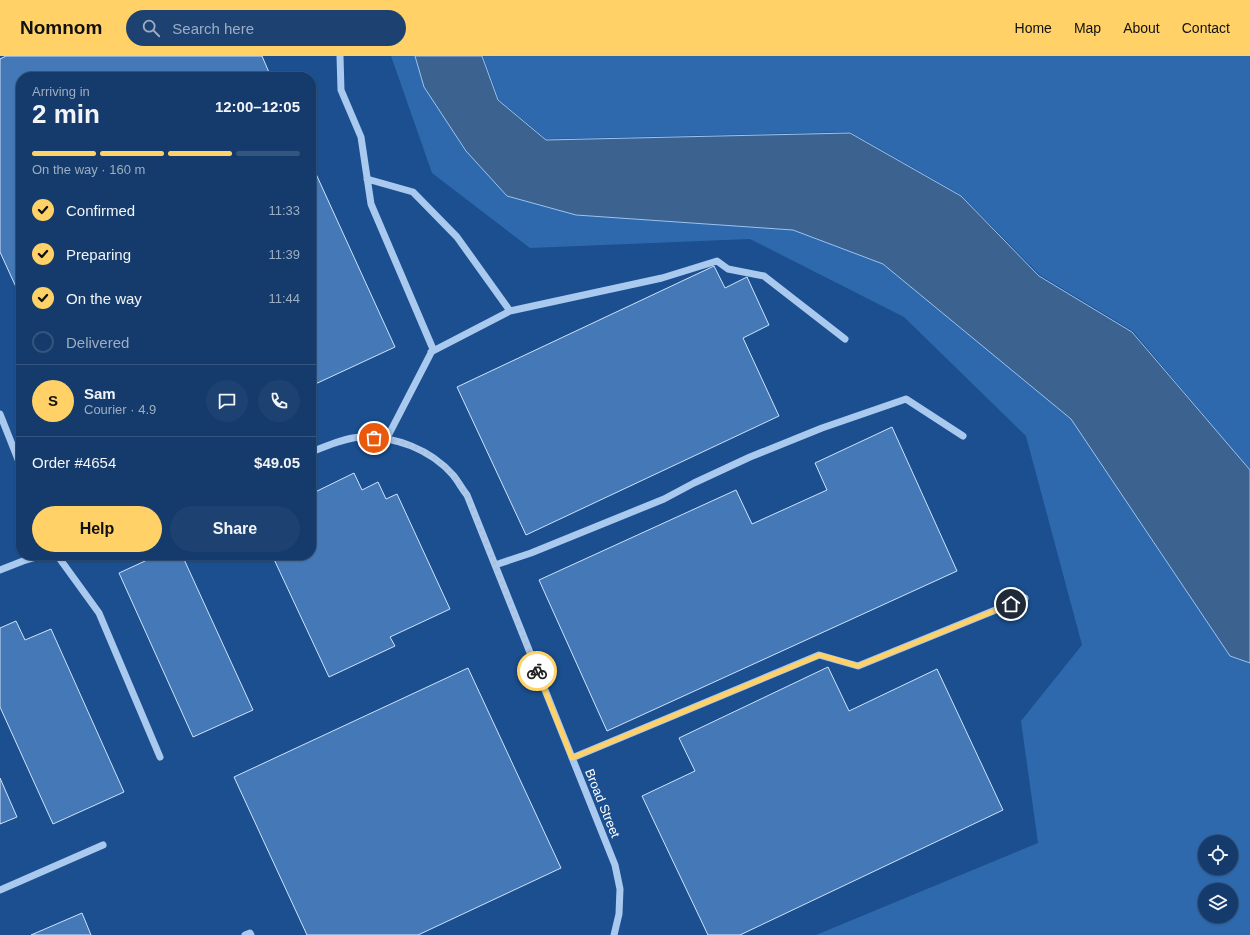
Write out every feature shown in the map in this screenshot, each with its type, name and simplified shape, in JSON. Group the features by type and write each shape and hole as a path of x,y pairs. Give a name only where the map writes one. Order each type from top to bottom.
{"street":[{"path":"340,56 340,90 361,137 370,204 433,349 387,438"},
{"path":"367,179 413,192 457,237 510,311"},
{"path":"431,352 510,311 662,278 717,260 728,269 764,276 845,339"},
{"path":"495,565 531,553 664,499 694,483 750,457 822,428 906,398 962,436"},
{"path":"0,414 16,454"},
{"name":"Broad Street","path":"316,450 336,442 360,437 387,438 409,444 433,457 453,475 467,495 615,865 620,889 619,914 614,935"},
{"path":"0,570 26,560"},
{"path":"61,560 99,613 160,757"},
{"path":"572,758 820,655 858,666 1025,598"},
{"path":"0,890 103,845"},
{"path":"245,935 250,933 251,935"}],"shaded area":[{"path":"391,56 415,56 424,87 507,196 576,215 793,230 883,264 1071,419 1230,656 1250,663 1250,935 816,935 1038,843 1021,721 1082,645 1026,436 904,317 750,239 530,248 432,173"},
{"path":"415,56 482,56 498,100 546,140 850,133 961,196 1039,276 1132,332 1250,470 1250,663 1230,656 1071,419 883,264 793,230 576,215 507,196 466,151 424,87"},
{"path":"483,56 1250,56 1250,470 1133,331 1040,275 961,195 850,132 546,139 499,100"}],"building":[{"path":"6,56 262,56 269,72 16,72 16,287 0,252 0,59"},
{"path":"316,174 395,347 316,384"},
{"path":"714,266 725,288 747,277 769,325 743,338 779,416 526,535 457,387"},
{"path":"892,427 957,571 607,731 539,580 736,490 752,524 827,490 815,463"},
{"path":"354,473 362,490 378,482 386,499 397,494 450,609 390,637 395,646 329,677 274,560 316,560 316,492"},
{"path":"147,560 184,560 253,710 193,737 119,573"},
{"path":"16,621 25,640 51,629 124,792 53,824 0,707 0,628"},
{"path":"828,667 849,711 937,669 1003,810 740,935 708,935 642,796 695,771 679,738"},
{"path":"468,668 561,868 418,935 307,935 234,777"},
{"path":"0,778 17,817 0,824"},
{"path":"82,913 91,935 31,935"}],"way so far":[{"path":"374,438 387,438 409,444 433,457 453,475 467,495 537,671"}],"route":[{"path":"537,671 572,758 820,655 858,666 1011,604"}]}
